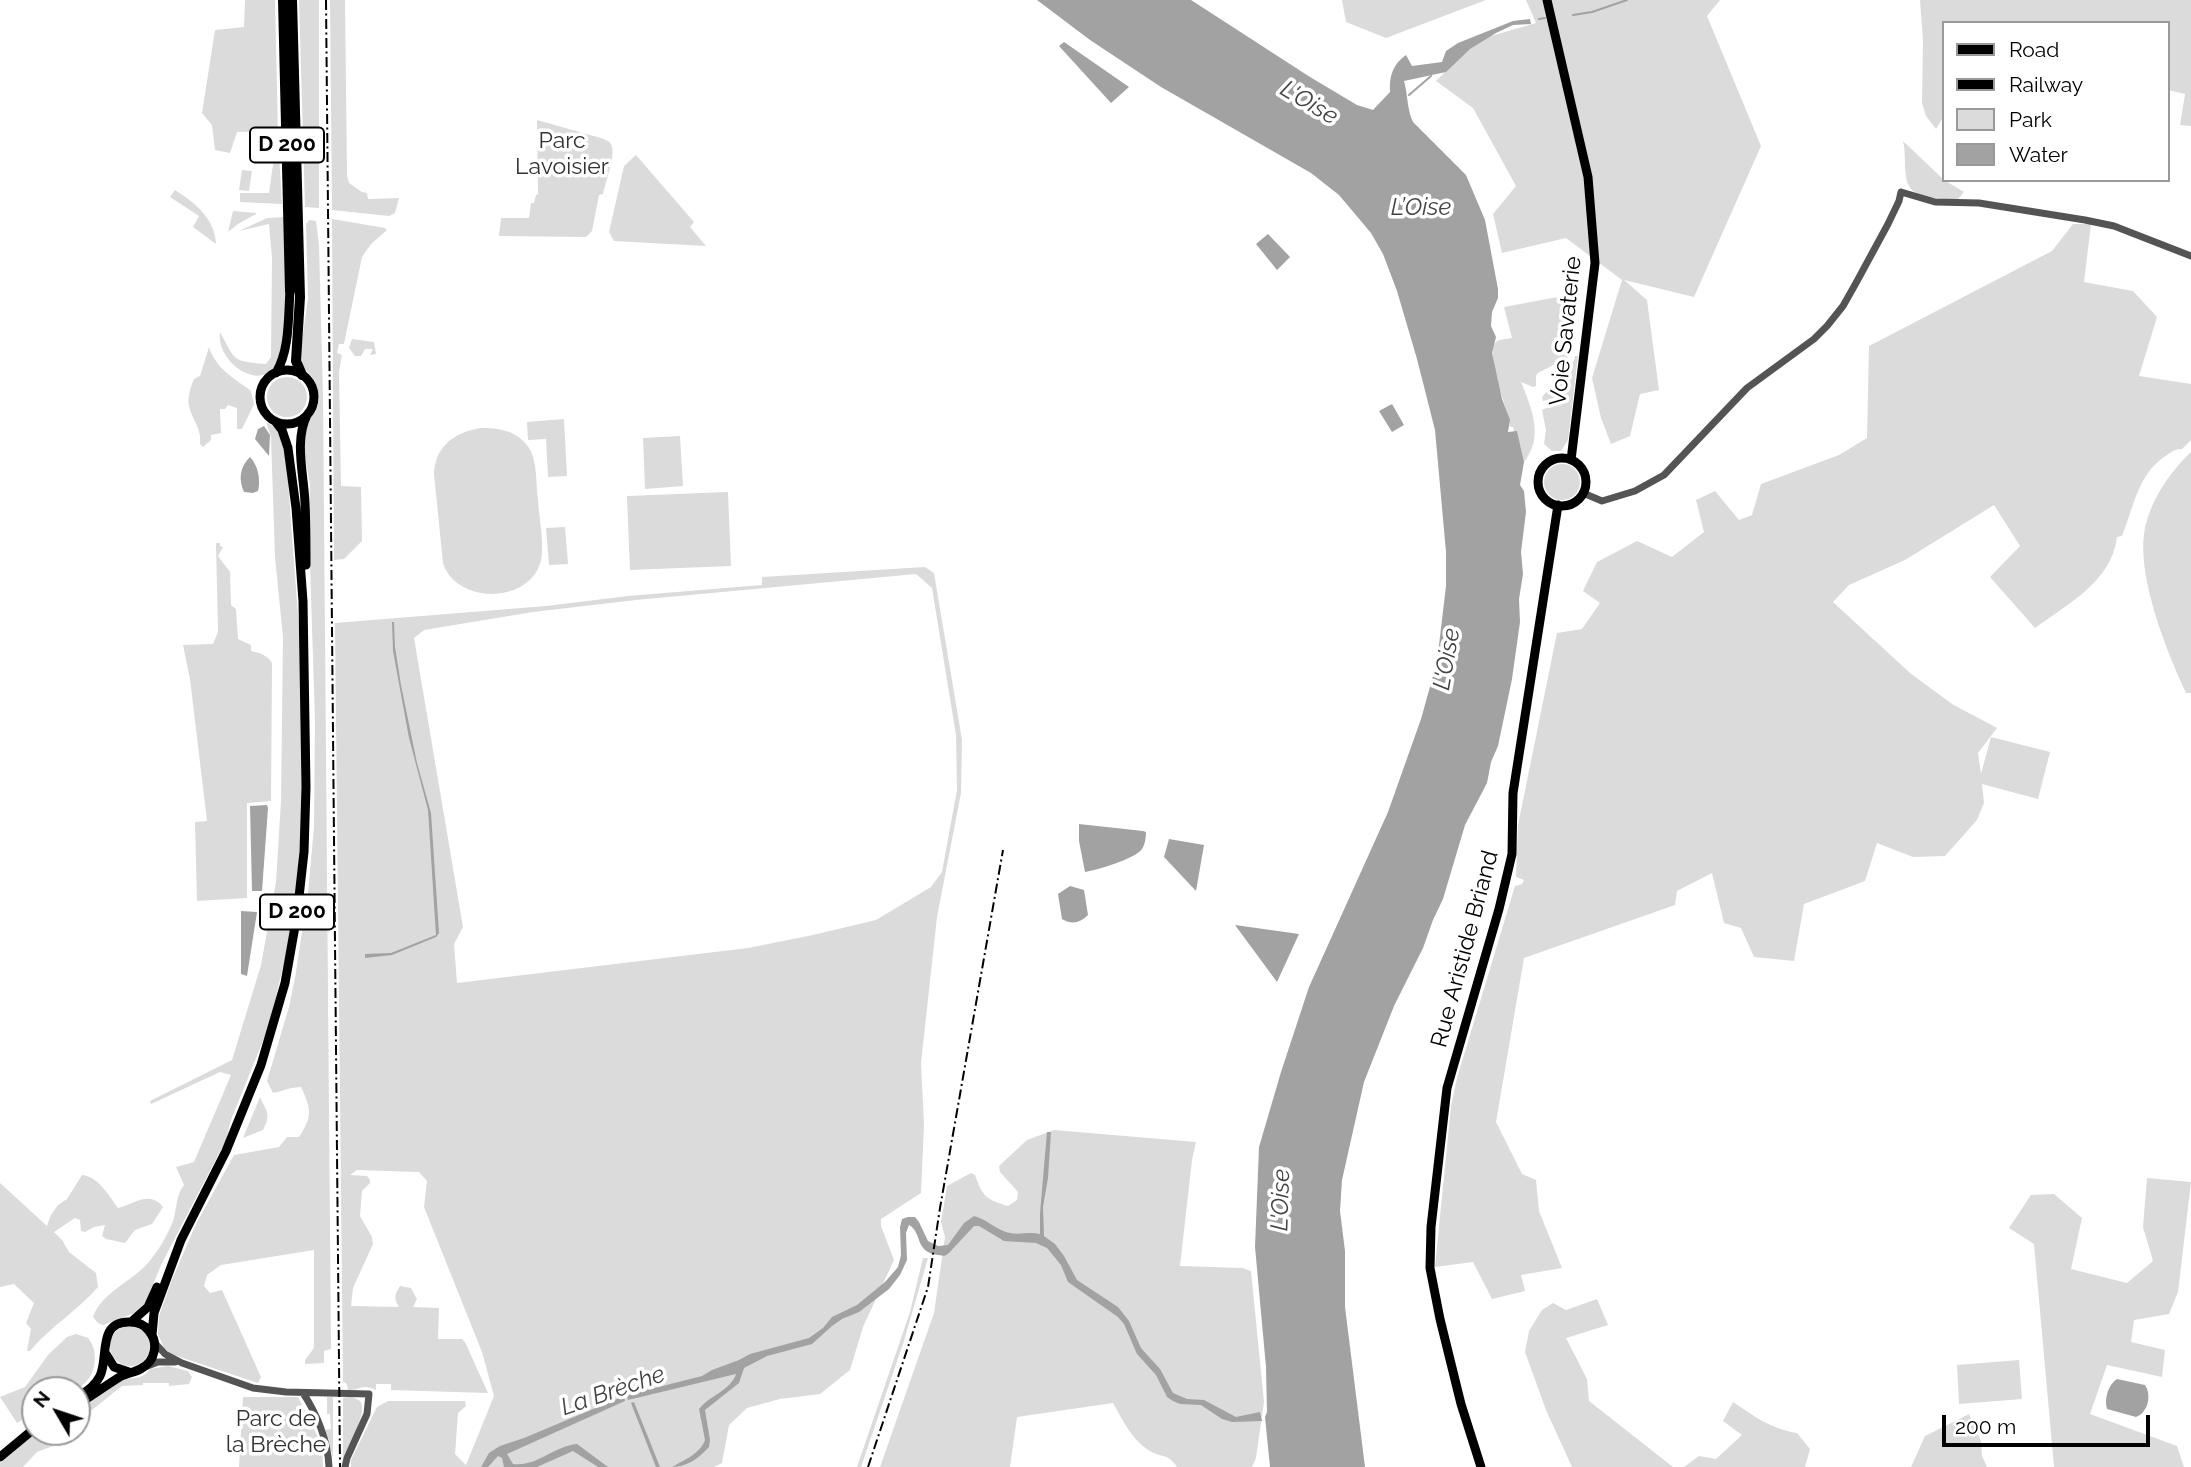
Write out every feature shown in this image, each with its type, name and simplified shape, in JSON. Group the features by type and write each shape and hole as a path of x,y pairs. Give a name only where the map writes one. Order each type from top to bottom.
{"highway":[{"name":"D 200","path":"283,0 290,291"},
{"name":"D 200","path":"292,0 300,297 296,361 302,375"}],"main road":[{"name":"Voie Savaterie","path":"1547,0 1588,177 1595,263 1571,460"},
{"name":"D 200","path":"276,373 286,345 290,291"},
{"path":"289,371 302,375 313,392 312,406 307,415 292,423 275,421 264,411 260,396 264,383 276,373 289,371"},
{"name":"D 200","path":"153,1339 156,1308 181,1240 232,1138 261,1065 285,983 295,925 302,867 306,787 303,601 306,519 300,440 302,425 307,415"},
{"name":"D 200","path":"275,421 285,438 290,463 303,601"},
{"path":"1557,458 1571,460 1583,470 1586,478 1583,493 1572,503 1558,505 1545,499 1538,486 1544,466 1557,458"},
{"name":"Rue Aristide Briand","path":"1461,1404 1430,1268 1431,1227 1440,1139 1447,1088 1499,909 1512,854 1513,793 1558,505"},
{"name":"D 200","path":"131,1322 150,1304 175,1242 198,1204"},
{"path":"91,1388 99,1380 103,1368 105,1340 111,1331 120,1324 131,1322 144,1326 153,1339 153,1356 145,1367 131,1372 91,1396"},
{"path":"105,1353 114,1367 131,1372"},
{"path":"1461,1404 1476,1467"},
{"path":"1461,1404 1482,1467"},
{"path":"0,1449 21,1433"},
{"path":"0,1457 21,1440"}],"street":[{"path":"1583,493 1602,501 1636,491 1664,475 1747,388 1814,339 1843,306 1888,224 1901,192 1935,202 1979,202 2114,226 2191,256"},
{"path":"153,1339 165,1354 181,1363 253,1388 303,1393 369,1394 368,1409 346,1458 345,1467"},
{"path":"145,1367 162,1362 181,1363"},
{"path":"303,1393 316,1417 327,1447 329,1466"}],"green space":[{"path":"245,0 275,0 282,204 240,202 240,193 269,193 277,136 269,131 237,132 230,153 215,150 212,125 202,113 215,30 244,27"},
{"path":"299,0 319,0 319,208 305,207"},
{"path":"330,0 345,0 349,183 367,193 368,199 399,198 395,213 389,216 332,210"},
{"path":"1342,0 1486,0 1386,38 1346,22"},
{"path":"1526,0 1720,0 1707,16 1761,146 1694,297 1624,280 1647,300 1659,390 1640,394 1630,436 1611,444 1601,418 1592,378 1622,280 1566,238 1502,253 1493,214 1516,186 1473,108 1436,81 1477,40 1536,23"},
{"path":"1920,0 2191,0 2191,126 2180,125 2185,94 2170,90 2170,21 1942,21 1942,119 1936,129 1926,116 1922,103 1923,40"},
{"name":"Parc Lavoisier","path":"537,120 604,139 612,145 612,157 603,194 599,195 592,231 586,237 499,236 501,218 529,218 531,203 534,203 538,194"},
{"path":"1903,141 1942,178 1942,182 1947,182 1964,192 1958,199 1943,199 1926,197 1912,190 1906,176"},
{"path":"636,155 694,222 690,227 706,246 614,241 609,232 624,166"},
{"path":"242,170 252,171 249,191 239,190"},
{"path":"175,190 203,212 212,226 216,244 193,227 199,216 170,197"},
{"path":"233,211 256,213 256,214 228,232"},
{"path":"284,217 287,298 282,346 278,361 271,371 251,375 232,363 225,354 220,343 220,332 232,354 240,360 266,364 271,357 272,258 269,224 239,231 267,218"},
{"path":"332,219 387,230 371,244 362,257 344,344 339,344 337,353 342,355 339,372 341,486 361,487 362,541 344,559 334,560"},
{"path":"309,220 316,221 319,245 323,396 331,1349 324,1351 324,1363 305,1364 314,1348 314,1250 221,1265 207,1275 204,1286 210,1293 222,1290 261,1377 258,1383 171,1354 164,1348 158,1334 159,1316 171,1282 196,1224 234,1155 279,1147 287,1137 299,1137 307,1123 309,1112 301,1087 273,1093 267,1081 295,978 308,893 314,827 315,721 310,485 303,445 305,425 317,408 319,398 315,381 303,367 300,354 308,299 306,224"},
{"path":"2073,224 2091,224 2084,282 2133,291 2157,317 2139,376 2191,384 2191,440 2182,449 2157,462 2149,471 2138,491 2122,536 2117,537 2113,553 2098,579 2035,628 1990,577 2020,546 1994,505 1905,560 1849,585 1833,602 1910,673 1952,704 1997,728 1978,753 1981,774 1991,737 2050,752 2038,799 1982,784 1984,803 1977,820 1945,856 1913,857 1877,843 1865,881 1804,904 1794,961 1754,957 1741,928 1724,923 1712,873 1677,891 1675,905 1524,958 1496,1122 1522,1174 1536,1180 1539,1211 1562,1268 1521,1275 1525,1291 1492,1299 1473,1262 1435,1267 1451,1106 1515,886 1522,884 1524,880 1516,877 1518,825 1557,633 1582,629 1600,603 1583,591 1597,562 1637,541 1672,557 1704,532 1696,500 1715,491 1739,520 1752,515 1761,484 1839,455 1867,438 1869,346 2052,251"},
{"path":"1574,294 1572,349 1569,357 1538,373 1536,386 1521,382 1532,413 1535,433 1534,443 1524,462 1517,432 1510,427 1493,359 1496,342 1512,338 1504,307"},
{"path":"352,339 374,342 376,354 370,355 373,349 365,349 361,356 355,356 349,348"},
{"path":"209,347 221,367 251,391 254,404 242,429 237,429 237,408 228,405 225,409 220,409 221,433 211,435 211,440 203,447 190,411 189,400 194,379 200,376"},
{"path":"1575,356 1578,356 1568,440 1561,451 1552,451 1544,444 1546,430 1542,410 1549,407 1542,397 1574,361"},
{"path":"287,377 295,378 301,383 306,389 306,405 301,411 295,416 287,417 279,416 273,411 268,405 267,397 268,389 273,383 279,378"},
{"path":"564,419 567,476 548,477 546,439 528,440 527,422"},
{"path":"266,422 280,435 285,454 301,655 302,806 298,876 286,954 269,1026 231,1120 226,1140 161,1265 146,1302 140,1311 103,1325 93,1317 97,1309 109,1294 147,1264 168,1232 179,1193 184,1185 176,1167 194,1162 231,1075 220,1072 151,1104 150,1101 232,1060 261,965 276,882 281,801 283,637 275,557 271,437"},
{"path":"481,428 516,435 531,451 535,467 542,540 541,561 529,581 517,589 503,593 488,594 460,585 450,576 443,563 435,464 442,448 448,442 463,433"},
{"path":"680,436 683,486 645,489 643,438"},
{"path":"2191,452 2191,693 2186,693 2156,615 2143,552 2144,534 2155,500 2175,469"},
{"path":"1562,464 1575,469 1580,482 1575,495 1562,500 1549,495 1544,482 1549,469"},
{"path":"728,492 731,566 630,570 627,496"},
{"path":"565,527 568,564 549,565 546,528"},
{"path":"216,543 223,547 218,556 230,572 231,605 236,609 238,639 251,645 251,651 263,655 272,663 271,801 247,803 247,898 197,901 195,822 207,821 190,679 183,645 213,644 218,632"},
{"path":"925,567 934,573 962,740 961,793 937,917 921,1063 924,1124 921,1193 881,1219 881,1226 894,1260 863,1327 850,1370 820,1394 780,1399 747,1408 729,1425 722,1463 714,1467 351,1467 351,1460 377,1407 388,1401 465,1401 466,1406 458,1413 455,1454 466,1465 494,1396 482,1352 424,1207 427,1181 419,1172 357,1170 350,1175 367,1176 370,1180 362,1191 360,1216 373,1244 353,1288 351,1306 399,1307 395,1297 400,1286 411,1288 417,1299 413,1307 439,1308 438,1339 462,1339 465,1342 488,1393 391,1390 391,1384 376,1384 376,1390 364,1387 348,1390 343,1381 335,623 762,585 762,577","holes":["916,574 932,588 956,735 957,790 942,872 931,887 876,920 813,935 748,948 457,983 454,944 463,927 414,638 424,630 533,612 636,600"]},
{"path":"260,1097 267,1121 263,1130 243,1138"},
{"path":"1054,1130 1196,1142 1180,1266 1242,1268 1251,1271 1264,1402 1256,1458 1252,1467 1177,1467 1167,1458 1148,1450 1137,1440 1113,1403 1017,1417 1010,1467 880,1467 934,1313 945,1237 941,1222 947,1186 971,1173 975,1175 986,1196 1008,1206 1017,1200 1018,1192 1000,1172 999,1166 1027,1140"},
{"path":"82,1175 98,1183 118,1208 147,1199 153,1199 163,1207 152,1224 135,1230 125,1243 102,1236 105,1225 81,1231 80,1220 75,1218 54,1232 69,1252 96,1273 98,1287 27,1351 31,1329 26,1323 34,1303 14,1284 0,1287 0,1183 47,1226 51,1215 58,1205 67,1199"},
{"path":"2147,1178 2191,1182 2178,1292 2169,1314 2134,1320 2131,1342 2165,1350 2162,1377 2107,1365 2090,1414 2177,1446 2184,1467 2054,1467 2034,1244 2009,1228 2031,1195 2054,1194 2082,1218 2071,1269 2127,1283 2153,1261 2143,1227"},
{"path":"923,1258 928,1258 904,1341 861,1467 857,1467 910,1312"},
{"path":"1597,1299 1608,1325 1566,1338 1587,1379 1589,1401 1673,1467 1572,1467 1546,1410 1525,1352 1529,1331 1542,1310 1553,1303 1566,1310"},
{"path":"130,1326 138,1327 144,1332 149,1338 149,1354 144,1360 138,1365 130,1366 122,1365 116,1360 111,1354 110,1346 111,1338 116,1332 122,1327"},
{"path":"76,1334 88,1338 92,1344 95,1359 90,1376 33,1376 48,1355 67,1337"},
{"path":"2019,1360 2022,1399 1959,1404 1957,1365"},
{"path":"168,1366 188,1371 192,1377 189,1384 169,1386 169,1383 143,1383 122,1386 91,1411 91,1399 115,1383 140,1377 150,1369"},
{"path":"21,1389 21,1421 17,1423 0,1397"},
{"path":"350,1396 360,1401 362,1412 343,1458 343,1398"},
{"name":"Parc de la Brèche","path":"243,1397 298,1397 322,1445 323,1467 239,1467"},
{"path":"327,1397 333,1397 333,1457 324,1430 331,1429 330,1414 327,1414"},
{"path":"1733,1402 1771,1425 1797,1433 1810,1449 1805,1467 1684,1467 1699,1456 1716,1459 1742,1435 1723,1421"},
{"path":"1969,1414 1981,1441 1982,1456 1987,1467 1911,1467 1925,1436"},
{"path":"21,1445 53,1446 37,1452 23,1467 0,1467 0,1463"}],"water":[{"name":"L’Oise","path":"1037,0 1191,0 1310,77 1357,105 1373,110 1390,92 1393,71 1406,55 1412,66 1442,62 1446,51 1458,43 1513,21 1530,19 1531,24 1513,25 1470,49 1446,72 1404,81 1413,122 1466,175 1485,220 1498,289 1498,298 1492,312 1491,326 1496,337 1492,353 1502,399 1510,420 1508,432 1517,431 1524,462 1520,485 1524,491 1526,512 1521,552 1523,574 1519,599 1520,622 1498,746 1491,762 1487,783 1465,825 1443,899 1423,948 1394,1006 1364,1082 1342,1180 1340,1211 1345,1251 1345,1307 1365,1467 1270,1467 1265,1417 1266,1367 1255,1247 1259,1147 1309,987 1388,812 1421,719 1433,676 1446,586 1446,552 1435,430 1397,291 1383,254 1371,233 1339,195 1311,173 1161,87 1090,40"},
{"path":"1064,42 1129,87 1111,103 1059,46"},
{"path":"1268,234 1290,257 1277,270 1256,244"},
{"path":"1392,404 1404,425 1392,432 1379,411"},
{"path":"264,426 270,435 269,456 255,439 258,429"},
{"path":"250,457 257,468 259,478 258,491 253,493 244,492 241,482 242,469"},
{"path":"392,622 401,685 417,763 431,813 439,933 436,937 392,955 365,958 365,954 391,953 436,935 428,810 409,738 393,651"},
{"path":"267,805 262,891 252,891 250,806"},
{"path":"1079,824 1143,831 1146,832 1145,843 1132,857 1085,872 1079,841"},
{"path":"1169,839 1204,845 1196,891 1164,857"},
{"path":"1070,886 1084,890 1088,915 1076,922 1062,919 1058,894"},
{"path":"241,911 257,912 247,976 241,974"},
{"path":"1235,925 1299,934 1277,982"},
{"path":"1047,1132 1051,1132 1043,1207 1044,1236 1055,1244 1064,1256 1077,1280 1118,1307 1129,1321 1141,1348 1160,1369 1173,1393 1187,1399 1204,1400 1236,1417 1260,1412 1262,1421 1232,1422 1222,1419 1201,1405 1180,1404 1167,1397 1156,1375 1137,1354 1124,1324 1068,1282 1061,1265 1047,1248 1036,1243 1004,1241 979,1226 974,1226 949,1253 938,1255 925,1250 909,1225 906,1233 907,1260 889,1289 859,1312 832,1326 812,1344 767,1356 744,1368 739,1383 705,1410 709,1447 692,1461 672,1467 703,1445 705,1440 699,1409 725,1389 736,1374 628,1400 627,1395 702,1376 750,1354 809,1338 832,1317 857,1305 885,1282 898,1267 902,1219 915,1217 928,1241 938,1246 948,1245 964,1223 974,1216 1006,1232 1040,1234"},
{"path":"2117,1379 2145,1385 2148,1403 2140,1415 2136,1417 2107,1409 2108,1392"},
{"path":"624,1396 625,1401 507,1454 513,1464 522,1464 577,1444 608,1467 598,1467 573,1451 537,1467 504,1467 502,1458 498,1456 488,1467 481,1467 489,1453 500,1446"},
{"path":"634,1402 660,1467 656,1467 631,1403"}],"waterway":[{"path":"1573,15 1592,12 1627,0"},
{"path":"1539,19 1545,18"},
{"path":"1409,95 1431,76"}],"railway":[{"path":"326,0 340,1467"},
{"path":"868,1467 928,1287 1003,850"}],"water label":[{"name":"L'Oise","path":"1309,103"},
{"name":"L'Oise","path":"1447,659"},
{"name":"L'Oise","path":"1281,1200"},
{"name":"La Brèche","path":"613,1391"}]}
